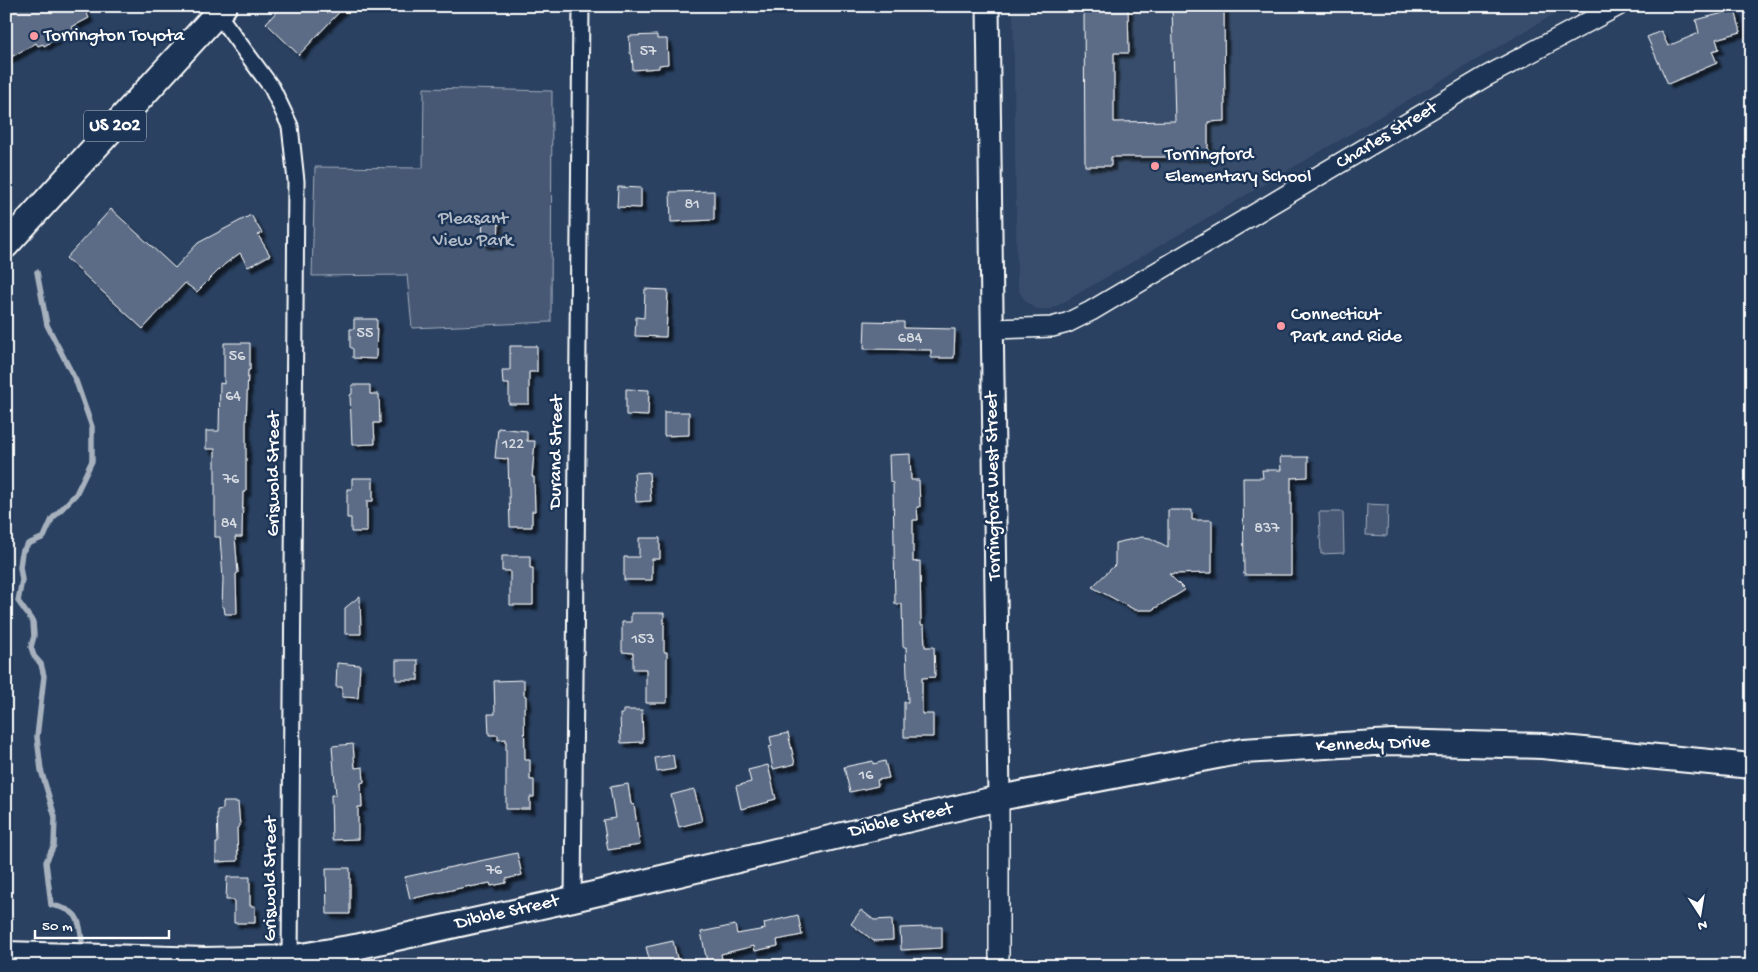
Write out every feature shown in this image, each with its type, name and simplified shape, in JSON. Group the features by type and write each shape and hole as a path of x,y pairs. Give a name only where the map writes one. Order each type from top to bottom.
{"highway":[{"name":"US 202","path":"6,245 221,10"}],"main road":[{"name":"Torringford West Street","path":"988,6 993,329 993,488 999,798"},
{"name":"Kennedy Drive","path":"999,798 1243,751 1392,742 1542,746 1752,766"},
{"name":"Dibble Street","path":"6,954 204,960 290,958 360,946 573,899 999,798"}],"street":[{"name":"Durand Street","path":"573,899 581,6"},
{"name":"Charles Street","path":"993,329 1052,327 1067,323 1091,311 1486,77 1618,6"},
{"name":"Griswold Street","path":"221,10 272,88 290,126 296,180 290,958"},
{"name":"Torringford West Street","path":"999,798 999,966"}],"shaded area":[{"name":"Torringford Elementary School","path":"1013,6 1568,6 1064,302 1051,309 1037,309 1027,303 1020,293 1017,283"}],"green space":[{"name":"Pleasant View Park","path":"424,88 552,91 551,322 412,328 407,275 312,276 315,167 423,168"},
{"path":"1367,504 1388,505 1387,536 1366,535"},
{"path":"1319,512 1343,512 1344,553 1321,554"}],"building":[{"name":"Torrington Toyota","path":"6,6 83,6 89,18 72,27 73,30 44,46 43,44 38,46 36,43 6,60"},
{"path":"282,6 345,6 299,55 266,23"},
{"path":"1084,6 1128,6 1129,53 1114,53 1114,122 1175,121 1172,6 1224,6 1225,121 1208,122 1208,157 1111,157 1111,166 1085,166"},
{"path":"1735,10 1741,32 1716,39 1719,49 1712,51 1717,63 1668,84 1647,37 1661,31 1668,46 1699,33 1696,20"},
{"path":"657,35 657,39 667,39 668,64 659,65 659,68 633,70 629,36"},
{"path":"618,187 641,188 641,208 617,207"},
{"path":"714,191 714,220 671,222 670,192"},
{"path":"111,209 175,268 198,243 251,215 262,233 258,235 270,255 248,267 240,253 225,264 197,292 185,283 143,329 66,258"},
{"path":"483,216 499,217 498,245 482,244"},
{"path":"645,289 668,290 666,337 635,336 636,317 644,318"},
{"path":"354,319 377,319 376,359 353,358 353,349 350,347 350,329 354,329"},
{"path":"865,321 904,322 904,328 955,329 954,358 931,358 931,350 864,349"},
{"path":"224,343 250,343 246,424 246,492 243,492 242,537 235,537 238,573 236,574 237,614 225,614 224,607 222,607 223,579 220,537 215,537 215,449 206,449 206,431 219,431 220,383 224,384"},
{"path":"510,346 537,346 537,372 529,372 529,404 509,404 509,384 503,384 502,370 510,370"},
{"path":"352,385 370,385 370,394 379,394 380,423 374,423 375,444 352,445 350,395 352,394"},
{"path":"626,389 649,390 648,416 626,415"},
{"path":"664,412 689,412 689,435 664,436"},
{"path":"498,428 527,431 527,441 535,441 532,477 534,477 535,511 532,511 532,527 510,527 508,459 495,458"},
{"path":"910,454 911,480 919,480 920,507 917,507 918,520 913,520 913,562 920,561 921,625 924,625 925,647 934,647 935,677 922,678 922,714 933,714 933,737 904,737 904,702 908,702 906,647 903,647 902,604 895,604 893,483 890,482 889,455"},
{"path":"1280,457 1308,457 1308,477 1291,478 1291,575 1244,575 1243,478 1263,478 1262,470 1281,470"},
{"path":"649,472 651,501 636,502 634,473"},
{"path":"352,478 373,478 373,501 367,501 367,532 351,532 351,518 347,518 347,489 352,489"},
{"path":"1168,510 1192,510 1192,520 1212,520 1212,573 1169,574 1185,590 1152,610 1135,610 1092,587 1115,565 1115,543 1142,537 1150,538 1168,547"},
{"path":"639,538 660,538 660,559 652,559 652,580 624,580 624,557 639,557"},
{"path":"502,556 530,556 530,568 533,568 533,605 510,605 510,571 502,571"},
{"path":"360,596 361,634 345,634 345,608"},
{"path":"631,613 664,613 664,652 667,652 667,703 646,703 646,669 633,669 633,653 622,652 622,622 631,622"},
{"path":"396,660 418,660 418,680 396,680"},
{"path":"337,663 360,665 358,698 342,697 342,687 336,687"},
{"path":"524,680 524,695 526,696 526,707 524,707 525,760 530,760 530,780 534,780 534,797 530,797 530,809 506,809 506,739 498,740 498,735 489,735 488,714 495,714 494,681"},
{"path":"623,710 642,710 643,742 621,743 620,714 623,714"},
{"path":"788,733 795,764 773,769 769,747 772,746 770,737"},
{"path":"353,744 355,768 363,767 364,782 361,783 362,807 358,807 358,839 332,840 331,795 336,795 332,746"},
{"path":"673,755 675,769 657,772 655,758"},
{"path":"873,761 873,764 885,761 889,778 877,780 878,786 850,792 844,767"},
{"path":"768,765 776,799 741,809 736,786 751,782 748,770"},
{"path":"628,784 631,804 634,805 640,845 608,850 603,820 615,818 610,787"},
{"path":"694,789 702,821 679,827 671,795"},
{"path":"223,802 238,802 240,826 237,828 238,861 216,862 216,843 218,843 217,810 223,809"},
{"path":"517,853 522,875 506,879 506,883 491,886 490,883 470,886 410,899 405,877"},
{"path":"326,868 350,868 350,914 327,914"},
{"path":"227,877 250,877 250,906 255,906 255,923 234,923 234,900 226,900"},
{"path":"861,910 874,920 892,919 893,940 874,941 851,924"},
{"path":"798,915 802,935 777,940 778,946 755,951 754,946 721,954 722,959 707,962 701,932 735,925 737,934 765,929 764,923"},
{"path":"942,927 942,948 901,950 900,928"},
{"path":"673,941 678,962 662,966 651,966 646,947"}],"waterway":[{"path":"37,272 47,325 76,381 92,427 92,461 76,494 52,519 44,537 28,544 22,552 20,567 22,580 18,601 33,622 34,636 31,647 34,656 41,664 44,676 37,737 41,770 55,817 54,845 46,862 51,905 66,909 75,916 80,926 82,941"}],"place":[{"name":"Torrington Toyota","path":"34,36"},
{"name":"Torringford Elementary School","path":"1155,166"},
{"name":"Connecticut Park and Ride","path":"1281,326"}]}
